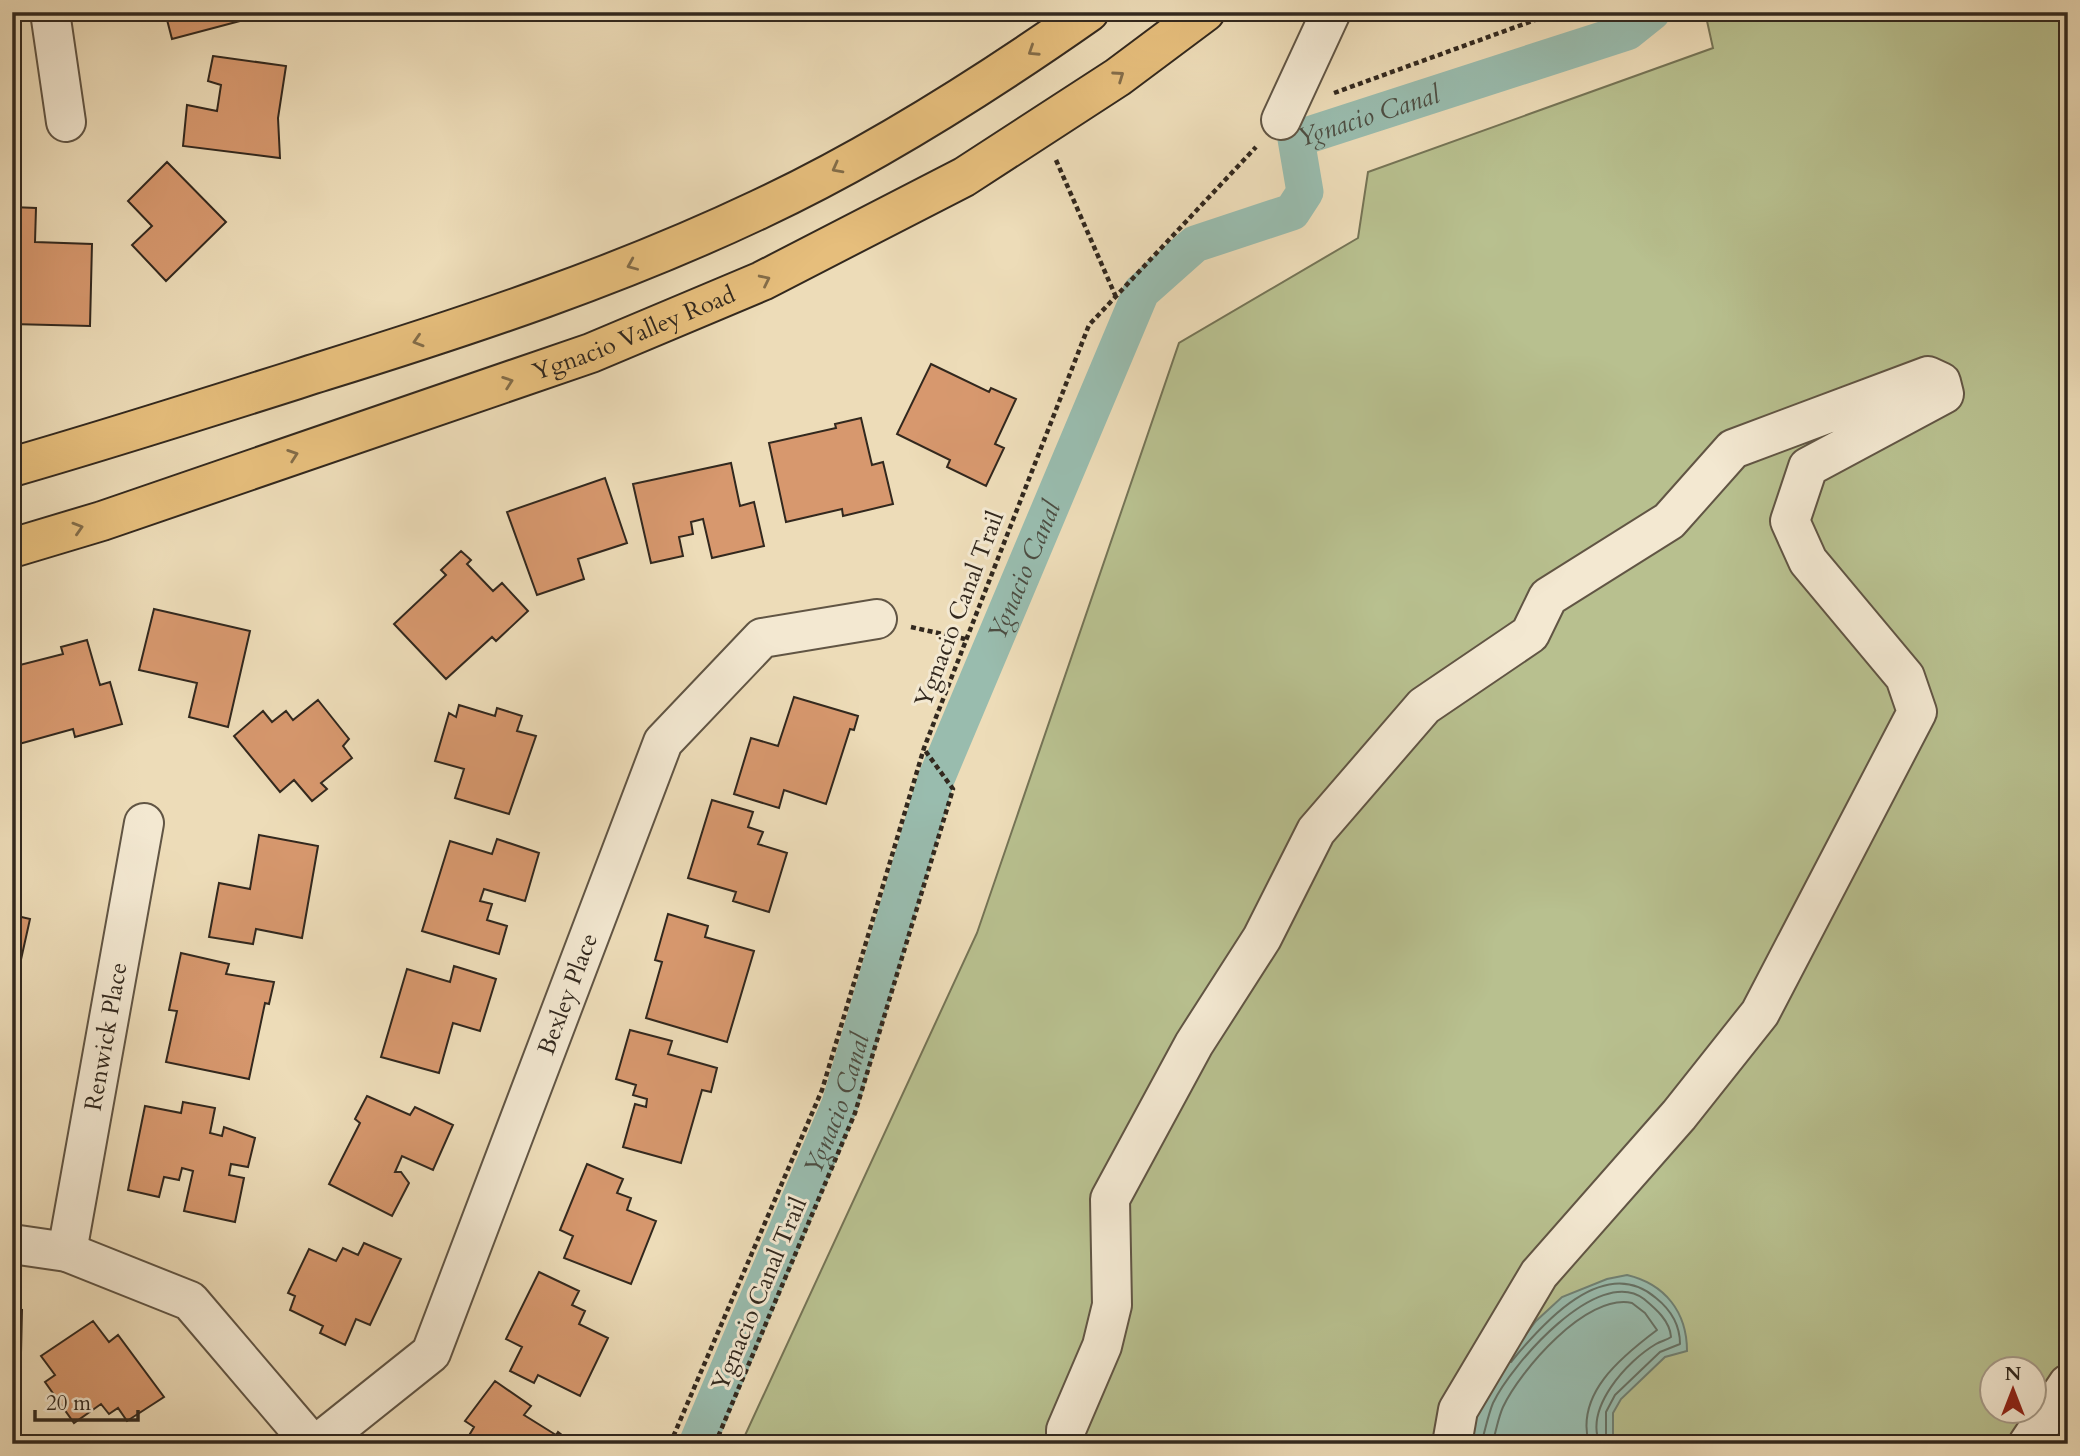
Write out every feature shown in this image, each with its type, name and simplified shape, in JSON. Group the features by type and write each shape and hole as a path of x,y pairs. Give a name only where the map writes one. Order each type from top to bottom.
{"highway":[{"path":"12,467 447,332 624,268 761,209 902,132 1035,50 1089,12"},
{"name":"Ygnacio Valley Road","path":"12,548 103,521 591,353 762,281 964,177 1118,77 1205,12"}],"street":[{"path":"50,12 66,122"},
{"path":"1281,120 1331,12"},
{"path":"1066,1444 1066,1430 1102,1346 1112,1305 1110,1199 1194,1044 1262,938 1316,831 1424,706 1530,634 1548,597 1669,521 1733,449 1928,376 1941,382 1944,394 1808,467 1790,521 1808,561 1905,677 1917,712 1760,1013 1679,1115 1539,1273 1458,1410 1452,1444"},
{"name":"Bexley Place","path":"314,1444 431,1353 663,742 762,638 877,619"},
{"name":"Renwick Place","path":"67,1252 144,823"},
{"path":"12,1244 67,1252 190,1301 314,1444"},
{"path":"2028,1444 2068,1384"}],"path":[{"path":"1333,93 1557,12"},
{"name":"Ygnacio Canal Trail","path":"715,1444 855,1113 953,789 924,748 1089,325 1281,120"},
{"path":"1042,127 1116,297"},
{"path":"949,635 965,639"},
{"path":"670,1444 822,1090 924,748"}],"green space":[{"path":"1705,12 2068,12 2068,1444 741,1444 977,933 1179,343 1358,238 1368,172 1713,48"}],"water":[{"path":"1627,1275 1652,1285 1671,1302 1683,1324 1687,1351 1665,1357 1621,1399 1613,1413 1613,1435 1621,1439 1621,1444 1465,1444 1479,1395 1536,1321 1562,1297 1607,1279"}],"building":[{"path":"165,12 238,12 240,21 172,39"},
{"path":"213,56 286,66 278,118 280,158 183,146 187,105 217,111 221,85 208,81"},
{"path":"167,162 226,222 166,281 132,245 152,226 128,201"},
{"path":"12,207 36,208 35,242 92,244 90,326 12,324"},
{"path":"931,364 989,392 991,388 1016,399 995,444 1004,448 986,486 947,467 950,460 897,434"},
{"path":"861,418 872,465 883,462 893,504 843,516 842,509 786,522 769,443 836,428 835,424"},
{"path":"731,463 740,506 754,502 764,546 712,558 703,519 691,522 693,534 679,537 683,556 651,563 633,484"},
{"path":"605,478 627,543 578,559 584,579 537,595 507,512"},
{"path":"461,551 471,560 467,564 493,591 502,583 528,611 496,641 492,637 446,679 394,624 446,575 441,570"},
{"path":"154,609 250,631 228,727 189,717 197,683 139,670"},
{"path":"87,640 100,685 110,682 122,724 75,737 73,729 19,744 12,719 12,667 63,654 61,647"},
{"path":"794,697 858,716 854,730 850,729 826,804 784,790 779,808 734,794 751,738 778,746"},
{"path":"318,700 349,739 343,746 352,758 321,783 327,789 312,801 294,780 280,792 234,736 263,711 272,722 286,711 293,720"},
{"path":"459,705 495,716 497,708 522,716 517,731 536,736 509,814 455,798 464,769 435,761 449,713 456,717"},
{"path":"712,800 753,812 748,827 763,832 758,844 787,853 769,912 733,901 736,892 688,878"},
{"path":"259,835 318,846 302,938 256,929 253,944 209,937 219,883 250,889"},
{"path":"497,839 539,853 525,901 484,889 480,901 492,904 487,920 507,926 499,954 422,931 450,841 492,854"},
{"path":"12,886 20,888 13,915 30,919 14,991"},
{"path":"668,914 708,926 705,937 754,951 727,1042 646,1018 662,962 655,960"},
{"path":"181,953 229,964 226,974 274,982 269,1004 265,1003 249,1079 166,1062 177,1011 169,1010"},
{"path":"454,966 496,979 480,1031 453,1023 439,1073 381,1057 407,969 450,982"},
{"path":"630,1030 672,1041 668,1054 717,1068 711,1092 702,1090 681,1163 623,1147 635,1104 646,1107 647,1099 633,1095 636,1085 616,1079"},
{"path":"367,1096 410,1115 415,1107 453,1125 433,1170 402,1156 395,1172 401,1172 409,1183 392,1216 329,1184 360,1123 355,1119"},
{"path":"183,1102 215,1108 210,1133 222,1136 224,1127 255,1138 248,1167 231,1164 229,1175 244,1178 235,1222 184,1211 193,1171 182,1168 179,1180 164,1177 159,1197 128,1190 145,1106 181,1113"},
{"path":"587,1164 623,1179 617,1193 631,1198 627,1210 656,1221 631,1284 564,1258 573,1236 560,1230"},
{"path":"364,1243 401,1259 370,1325 356,1319 345,1345 320,1333 323,1326 290,1310 295,1296 288,1293 309,1249 336,1261 343,1248 358,1255"},
{"path":"539,1272 579,1291 572,1305 585,1311 579,1324 608,1338 580,1396 538,1375 534,1383 510,1371 522,1347 506,1339"},
{"path":"12,1309 22,1310 20,1395 12,1395"},
{"path":"93,1321 109,1342 118,1335 164,1397 127,1421 118,1408 109,1414 101,1404 74,1423 45,1382 55,1375 41,1356"},
{"path":"495,1381 531,1406 524,1415 556,1435 558,1432 567,1439 564,1444 464,1444 474,1427 465,1421"}],"waterway":[{"name":"Ygnacio Canal","path":"697,1444 840,1104 936,779 1141,292 1195,244 1292,212 1305,192 1296,139 1627,32 1652,12"}]}
